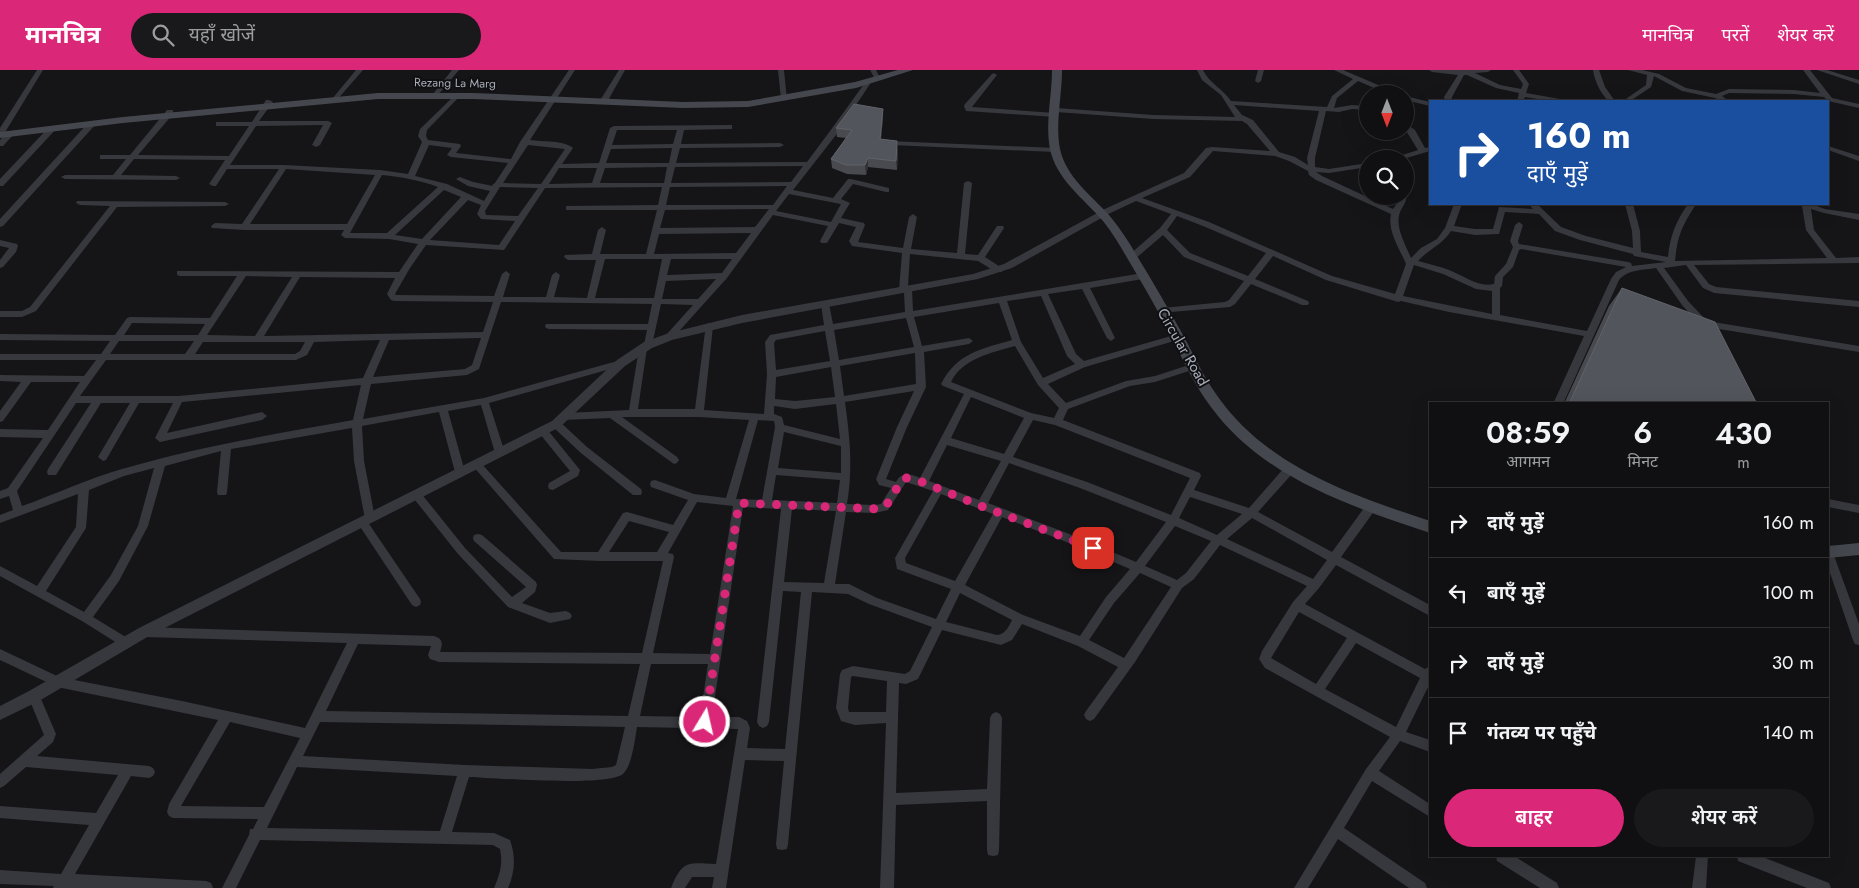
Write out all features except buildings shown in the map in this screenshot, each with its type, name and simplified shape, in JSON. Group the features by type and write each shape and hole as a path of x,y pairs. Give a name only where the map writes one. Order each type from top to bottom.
{"main road":[{"name":"Rezang La Marg","path":"3,132 268,104 336,98 437,93 712,105 748,104 896,70"},
{"name":"Rezang La Marg","path":"874,76 908,70"},
{"name":"Circular Road","path":"1057,70 1055,150 1058,160 1069,178 1112,226 1132,257 1178,337 1192,367 1216,405 1252,443 1288,471 1371,506 1429,528"},
{"name":"Rezang La Marg","path":"437,93 554,98"},
{"name":"Rezang La Marg","path":"3,132 92,124 169,114"},
{"path":"1829,553 1859,549"}],"street":[{"path":"0,144 3,132 40,70"},
{"path":"336,98 360,70"},
{"path":"437,93 456,70"},
{"path":"520,220 484,217 481,214 484,204 511,161 572,70"},
{"path":"604,101 622,70"},
{"path":"781,70 785,97"},
{"path":"1200,70 1204,79 1217,88 1231,103 1237,114 1247,121 1276,154"},
{"path":"1258,81 1261,70"},
{"path":"1337,70 1357,75 1377,85"},
{"path":"1432,70 1478,76 1484,82 1522,96 1552,100"},
{"path":"1448,100 1448,97 1465,73 1488,70"},
{"path":"1516,70 1526,84 1522,96"},
{"path":"1596,70 1598,80 1611,100"},
{"path":"1631,70 1655,73 1684,90 1717,96 1724,100"},
{"path":"1806,70 1824,95 1832,101 1859,106"},
{"path":"1820,70 1859,82"},
{"path":"1628,100 1649,86 1655,73"},
{"path":"994,75 968,106 969,109 1247,121"},
{"path":"1357,75 1334,97 1326,109 1310,169 1318,178 1395,214"},
{"path":"669,337 740,256 789,187 833,133 874,76"},
{"path":"1684,90 1685,100"},
{"path":"1717,96 1729,91 1794,92 1824,95"},
{"path":"458,95 424,129 422,136 426,142 457,146 450,155 511,161"},
{"path":"1414,100 1429,104"},
{"path":"1231,103 1326,109 1359,108"},
{"path":"213,184 268,104"},
{"path":"1247,121 1252,105"},
{"path":"115,177 169,114"},
{"path":"219,124 328,122 316,145"},
{"path":"0,224 92,124"},
{"path":"595,186 614,128 729,127"},
{"path":"0,184 53,128"},
{"path":"648,257 682,128"},
{"path":"1414,135 1426,150"},
{"path":"411,176 426,142"},
{"path":"380,172 345,235 389,236 423,242 501,248 568,147 524,142"},
{"path":"892,144 1055,150"},
{"path":"608,147 780,145"},
{"path":"0,713 34,696 144,632 543,431 560,421 620,363 646,347 669,337 709,326 974,277 999,270 1101,214 1187,175 1212,148 1276,154 1292,159 1310,169 1329,172 1359,167"},
{"path":"1829,148 1859,159"},
{"path":"103,157 232,158"},
{"path":"556,166 808,164"},
{"path":"225,167 284,167 380,172 411,176 444,186 484,204"},
{"path":"244,226 284,167"},
{"path":"65,177 176,178"},
{"path":"460,179 472,184 495,187 667,184 789,187 846,203 824,240"},
{"path":"836,200 851,182 886,190"},
{"path":"961,256 968,182"},
{"path":"389,236 444,186"},
{"path":"467,196 423,242 401,274 391,294 394,298 701,302"},
{"path":"1134,198 1176,212 1329,278 1398,299 1589,334"},
{"path":"80,203 112,203 116,205 225,204"},
{"path":"0,314 29,313 116,205"},
{"path":"1401,205 1395,214 1395,226 1411,263"},
{"path":"1398,299 1411,263 1424,250 1440,241 1449,228 1458,205"},
{"path":"1534,205 1558,229 1632,251 1640,256 1671,262 1859,260"},
{"path":"1559,402 1589,334 1610,302 1615,279 1629,267 1636,231 1629,205"},
{"path":"1671,262 1674,233 1681,218 1691,205"},
{"path":"1805,205 1810,230 1834,261"},
{"path":"1808,205 1824,211 1859,217"},
{"path":"568,208 773,209 835,222 861,225 853,241 855,244 980,258 999,270"},
{"path":"1449,228 1475,232 1496,232 1502,209 1543,212"},
{"path":"1132,257 1163,230 1176,212"},
{"path":"898,486 883,482 881,479 921,387 919,349 909,316 906,290 906,251 913,217"},
{"path":"1496,317 1496,288 1499,276 1510,265 1516,247 1514,241 1519,225"},
{"path":"215,226 349,227"},
{"path":"980,258 1000,228"},
{"path":"590,301 602,230"},
{"path":"655,231 757,230"},
{"path":"1163,230 1187,255 1305,303"},
{"path":"0,243 14,246 13,250 0,265"},
{"path":"1516,247 1522,246 1629,267 1659,266 1671,262"},
{"path":"1162,311 1227,305 1232,302 1270,254"},
{"path":"633,413 667,256"},
{"path":"568,257 740,256"},
{"path":"1688,262 1706,286 1714,290 1859,304"},
{"path":"1411,263 1447,272 1470,284 1496,288"},
{"path":"1659,266 1685,303 1705,324 1714,338"},
{"path":"180,273 401,274"},
{"path":"188,357 244,273"},
{"path":"258,338 298,274"},
{"path":"72,400 179,399 471,371 476,367 506,274"},
{"path":"549,300 556,275"},
{"path":"662,278 724,276"},
{"path":"768,416 771,402 772,374 770,338 1144,276"},
{"path":"1085,287 1112,338"},
{"path":"1044,294 1072,356 1082,365"},
{"path":"1002,300 1017,342 1041,384 1064,407"},
{"path":"825,304 841,400 846,444 846,476 829,587"},
{"path":"0,495 12,491 72,400 127,323 134,319 212,321"},
{"path":"1687,320 1859,349"},
{"path":"549,326 652,326"},
{"path":"699,413 709,326"},
{"path":"0,337 311,338 486,335"},
{"path":"386,337 367,380 357,424 357,452 366,520 416,602"},
{"path":"1041,384 1082,365 1178,337"},
{"path":"0,357 296,357 304,353 311,338"},
{"path":"772,374 969,341"},
{"path":"1017,342 977,354 957,367 946,384 1030,416 1056,422 1193,473 1196,476 1174,520 1137,569 1110,600 1082,642"},
{"path":"0,519 122,473 226,446 484,401 620,363"},
{"path":"1056,422 1064,407 1129,382 1155,379 1192,367"},
{"path":"0,378 87,379"},
{"path":"0,418 29,378"},
{"path":"771,402 804,405 921,387"},
{"path":"922,482 969,393"},
{"path":"179,399 160,438 262,416"},
{"path":"52,472 98,400"},
{"path":"103,457 136,400"},
{"path":"484,401 500,453"},
{"path":"444,409 460,472"},
{"path":"560,421 610,414 633,413 768,416 779,420 780,427 766,504"},
{"path":"610,414 674,460"},
{"path":"705,722 734,502 755,416"},
{"path":"981,506 1030,416"},
{"path":"560,421 584,450 637,492"},
{"path":"780,427 846,444"},
{"path":"543,431 574,470 574,473 553,486"},
{"path":"0,433 49,434"},
{"path":"944,440 1008,458 1174,520 1315,585"},
{"path":"222,492 226,446"},
{"path":"86,618 115,578 143,526 161,463"},
{"path":"293,761 465,771 608,775 620,769 634,721 646,660 670,560 667,556 558,556 477,465"},
{"path":"771,471 846,476"},
{"path":"1090,715 1178,586 1190,576 1219,540 1251,513 1288,471"},
{"path":"655,484 694,498 766,504 875,509 884,507 904,478 922,482 1068,538 1178,586"},
{"path":"39,592 82,528 84,486"},
{"path":"938,489 899,563 905,568 958,587 1019,618 1082,642 1126,664"},
{"path":"12,491 18,512"},
{"path":"1189,493 1251,513 1429,610"},
{"path":"416,495 485,579 512,604 550,618 566,616"},
{"path":"660,557 694,498"},
{"path":"1829,503 1859,508"},
{"path":"762,722 787,505"},
{"path":"1371,506 1315,585 1297,605 1265,659 1269,664 1398,735 1429,746"},
{"path":"892,717 849,718 843,714 845,679 849,672 906,679 914,675 958,587 999,513"},
{"path":"600,557 627,516 675,530"},
{"path":"478,538 532,585 531,589 512,604"},
{"path":"1829,556 1859,640"},
{"path":"0,572 86,618 125,643"},
{"path":"777,586 849,589 873,601 940,625 1003,640 1008,637 1019,618"},
{"path":"782,844 807,587"},
{"path":"1297,605 1429,673 1398,735 1370,773 1301,888"},
{"path":"144,632 434,641 437,643 434,655 439,657 714,659"},
{"path":"1318,690 1354,636"},
{"path":"229,888 255,834 318,716 354,640"},
{"path":"0,654 57,682 228,716 307,734"},
{"path":"887,888 888,799 893,678"},
{"path":"0,782 47,742 50,734 34,696"},
{"path":"228,716 173,808 173,812 266,813"},
{"path":"318,716 743,724 719,888"},
{"path":"993,850 996,718"},
{"path":"740,754 790,755"},
{"path":"24,762 149,772"},
{"path":"62,884 128,770"},
{"path":"444,838 465,771"},
{"path":"1370,773 1429,810"},
{"path":"888,799 993,794"},
{"path":"0,812 100,820"},
{"path":"1336,830 1420,888"},
{"path":"255,834 494,839 504,845 509,858 507,876 501,888"},
{"path":"1504,857 1552,888"},
{"path":"1699,888 1702,857"},
{"path":"1746,857 1824,888"},
{"path":"678,888 689,870 721,871"},
{"path":"0,877 62,884 206,888"}],"route":[{"path":"705,722 739,503 880,509 888,504 904,478 910,478 1093,548"}]}
